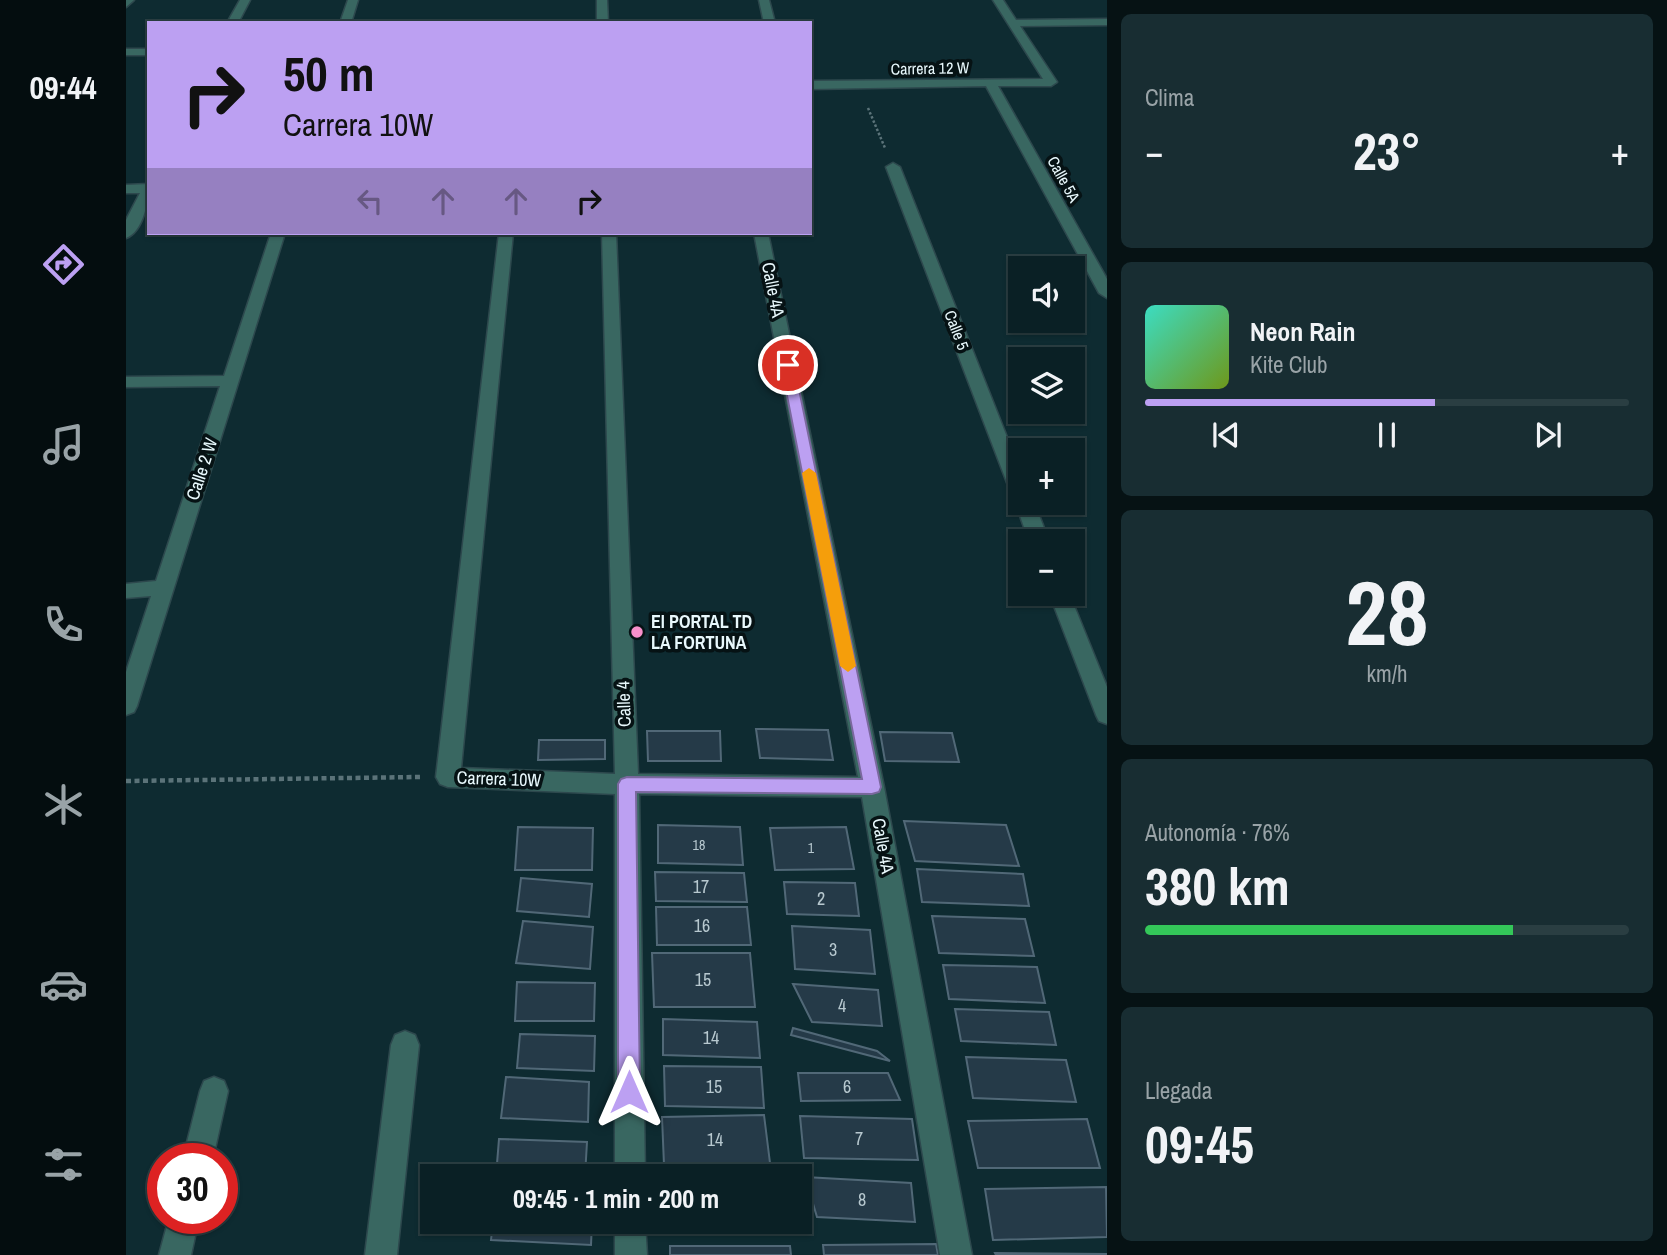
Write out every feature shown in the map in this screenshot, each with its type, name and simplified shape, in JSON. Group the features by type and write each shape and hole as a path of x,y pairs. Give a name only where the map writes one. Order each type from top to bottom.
{"street":[{"path":"233,21 245,0"},
{"path":"346,21 352,0"},
{"path":"602,0 603,21"},
{"path":"764,0 769,21"},
{"path":"998,0 1011,23 1107,22"},
{"name":"Carrera 12 W","path":"812,85 1051,82 1011,23"},
{"path":"126,52 147,52"},
{"name":"Calle 5A","path":"990,83 1107,293"},
{"name":"Calle 5","path":"893,167 1008,462"},
{"path":"126,189 147,189"},
{"path":"126,234 147,193"},
{"name":"Calle 2 W","path":"126,705 277,235"},
{"path":"448,777 506,235"},
{"name":"Calle 4","path":"609,235 627,784 630,1164"},
{"name":"Calle 4A","path":"761,235 872,787 956,1255"},
{"path":"126,383 231,381"},
{"path":"126,591 164,588"},
{"path":"1065,606 1100,680 1107,715"},
{"name":"Carrera 10W","path":"448,777 627,784 872,787"},
{"path":"381,1255 405,1045"},
{"path":"202,1143 214,1091"},
{"path":"175,1255 180,1234"},
{"path":"630,1234 631,1255"}],"path":[{"path":"858,84 893,167"},
{"name":"Carrera 10W","path":"126,781 448,777"}],"building":[{"path":"756,729 828,730 833,760 760,758"},
{"path":"647,731 720,731 721,761 648,761"},
{"path":"880,732 952,733 959,762 885,761"},
{"path":"539,740 605,740 605,759 538,760"},
{"path":"904,821 1006,825 1019,866 915,861"},
{"path":"658,825 740,827 743,865 658,863"},
{"path":"518,827 593,828 592,870 515,870"},
{"path":"846,827 854,869 775,870 770,828"},
{"path":"917,869 1023,874 1029,906 922,902"},
{"path":"655,872 744,873 747,902 656,901"},
{"path":"521,878 592,884 589,917 517,911"},
{"path":"784,882 855,883 859,916 787,914"},
{"path":"656,907 747,907 751,945 657,945"},
{"path":"932,916 1025,919 1034,956 939,953"},
{"path":"523,921 593,927 590,969 516,963"},
{"path":"792,926 870,930 875,974 795,969"},
{"path":"652,953 750,953 755,1007 654,1007"},
{"path":"943,965 1037,967 1045,1003 949,999"},
{"path":"517,982 595,983 594,1021 515,1021"},
{"path":"793,984 878,990 882,1026 812,1022"},
{"path":"955,1009 1049,1012 1056,1045 961,1041"},
{"path":"663,1019 757,1022 760,1058 663,1055"},
{"path":"793,1028 877,1051 890,1061 791,1035"},
{"path":"520,1034 595,1036 594,1071 517,1068"},
{"path":"966,1057 1066,1060 1076,1102 973,1098"},
{"path":"664,1066 761,1067 764,1108 665,1106"},
{"path":"798,1073 888,1073 900,1100 801,1101"},
{"path":"506,1077 589,1082 588,1122 501,1118"},
{"path":"764,1115 770,1163 664,1164 662,1117"},
{"path":"800,1116 912,1119 918,1160 804,1158"},
{"path":"1087,1119 1100,1168 978,1168 968,1121"},
{"path":"499,1139 587,1142 586,1164 497,1164"},
{"path":"812,1177 911,1183 915,1222 817,1217 812,1200"},
{"path":"1106,1187 1107,1237 993,1240 985,1189"},
{"path":"492,1234 591,1234 591,1245 491,1240"},
{"path":"936,1244 938,1255 824,1255 823,1245"},
{"path":"670,1246 790,1246 791,1255 670,1255"},
{"path":"995,1253 1107,1254 1107,1255 996,1255"}],"slow traffic":[{"path":"809,473 848,666"}],"place":[{"name":"El PORTAL TD LA FORTUNA","path":"637,632"}],"route":[{"path":"629,1092 627,784 872,787 788,365"}]}
